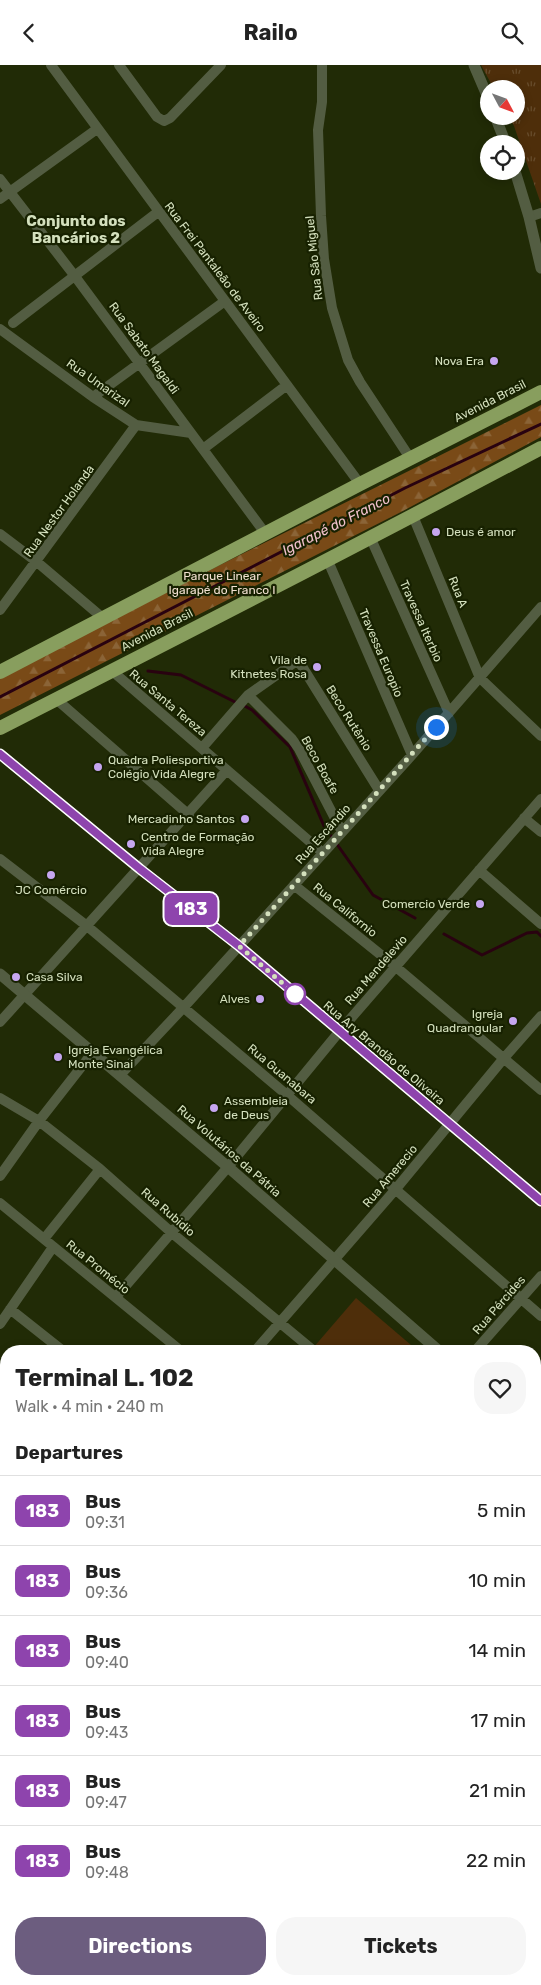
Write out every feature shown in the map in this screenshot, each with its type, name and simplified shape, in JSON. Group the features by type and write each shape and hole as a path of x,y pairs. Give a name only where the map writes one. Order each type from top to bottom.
{"highway":[{"name":"Avenida Brasil","path":"0,672 265,533 541,392"},
{"name":"Avenida Brasil","path":"0,728 371,539 541,448"}],"street":[{"name":"Rua Frei Pantaleão de Aveiro","path":"50,65 360,484"},
{"path":"119,65 157,117 164,121 170,118 221,65"},
{"name":"Rua São Miguel","path":"322,65 322,102 318,130 321,207 324,259 332,308 348,360 360,382 410,458"},
{"path":"474,65 480,80"},
{"path":"0,199 97,129"},
{"name":"Rua Sabato Magaldi","path":"0,179 74,275 265,533"},
{"path":"518,180 541,268"},
{"path":"13,323 158,212"},
{"path":"529,217 541,213"},
{"path":"93,397 226,301"},
{"name":"Rua Umarizal","path":"1,331 93,397 136,425 191,433"},
{"path":"203,449 287,385"},
{"name":"Rua Nestor Holanda","path":"0,610 136,425"},
{"name":"Rua A","path":"413,516 480,678"},
{"path":"0,535 37,562 104,619"},
{"name":"Travessa Iterbio","path":"371,539 449,713"},
{"name":"Travessa Europio","path":"328,561 412,755"},
{"name":"Rua Escândio","path":"120,1075 412,755 541,607"},
{"name":"Beco Rutênio","path":"248,695 297,660 379,790"},
{"name":"Rua Santa Tereza","path":"111,670 323,853"},
{"path":"480,678 541,736"},
{"path":"202,748 248,695"},
{"name":"Beco Boafe","path":"248,695 292,739 299,749 342,832"},
{"path":"56,699 189,815"},
{"name":"Rua Ary Brandão de Oliveira","path":"0,754 140,869 239,946 541,1201"},
{"path":"0,1023 189,815 227,770"},
{"name":"Rua Mendelevio","path":"116,1297 228,1167 339,1032 541,799"},
{"path":"524,818 541,832"},
{"name":"Rua Guanabara","path":"0,859 87,926 287,1095 541,1316"},
{"path":"479,870 541,925"},
{"name":"Rua Californio","path":"294,885 396,967 541,1090"},
{"name":"Rua Volutários da Pátria","path":"0,974 228,1167 432,1345"},
{"name":"Rua Amerecio","path":"260,1345 395,1190 541,1016"},
{"path":"0,1176 39,1121 93,1052"},
{"name":"Rua Rubidio","path":"0,1098 39,1121 100,1169 172,1233 307,1345"},
{"path":"44,1239 100,1169"},
{"name":"Rua Promécio","path":"0,1203 174,1345"},
{"path":"0,1324 53,1247"},
{"name":"Rua Pércides","path":"481,1345 541,1276"},
{"path":"10,1309 55,1345"}],"green space":[{"path":"481,65 541,65 541,204 525,158 525,135 517,135 513,125 525,125 525,80 489,80"},
{"name":"Parque Linear Igarapé do Franco I","path":"541,405 541,437 401,512 0,715 0,678 216,567"},
{"path":"356,1298 411,1345 316,1345"}],"waterway":[{"name":"Igarapé do Franco","path":"0,697 405,488 541,424"},
{"path":"148,671 181,675 237,703"},
{"path":"243,705 252,710 290,747 324,826 373,895 415,918"},
{"path":"444,934 482,955 527,933 537,932 541,936"}],"bus line":[{"name":"183","path":"0,754 140,869 239,946 541,1201"}],"place":[{"name":"Nova Era","path":"494,361"},
{"name":"Deus é amor","path":"436,532"},
{"name":"Vila de Kitnetes Rosa","path":"317,667"},
{"name":"Quadra Poliesportiva Colégio Vida Alegre","path":"98,767"},
{"name":"Mercadinho Santos","path":"245,819"},
{"name":"Centro de Formação Vida Alegre","path":"131,844"},
{"name":"JC Comércio","path":"51,875"},
{"name":"Comercio Verde","path":"480,904"},
{"name":"Casa Silva","path":"16,977"},
{"name":"Alves","path":"260,999"},
{"name":"Igreja Quadrangular","path":"513,1021"},
{"name":"Igreja Evangélica Monte Sinai","path":"58,1057"},
{"name":"Assembleia de Deus","path":"214,1108"}],"district":[{"name":"Conjunto dos Bancários 2","path":"76,230"}],"route":[{"path":"295,994 239,946 436,727"}]}
